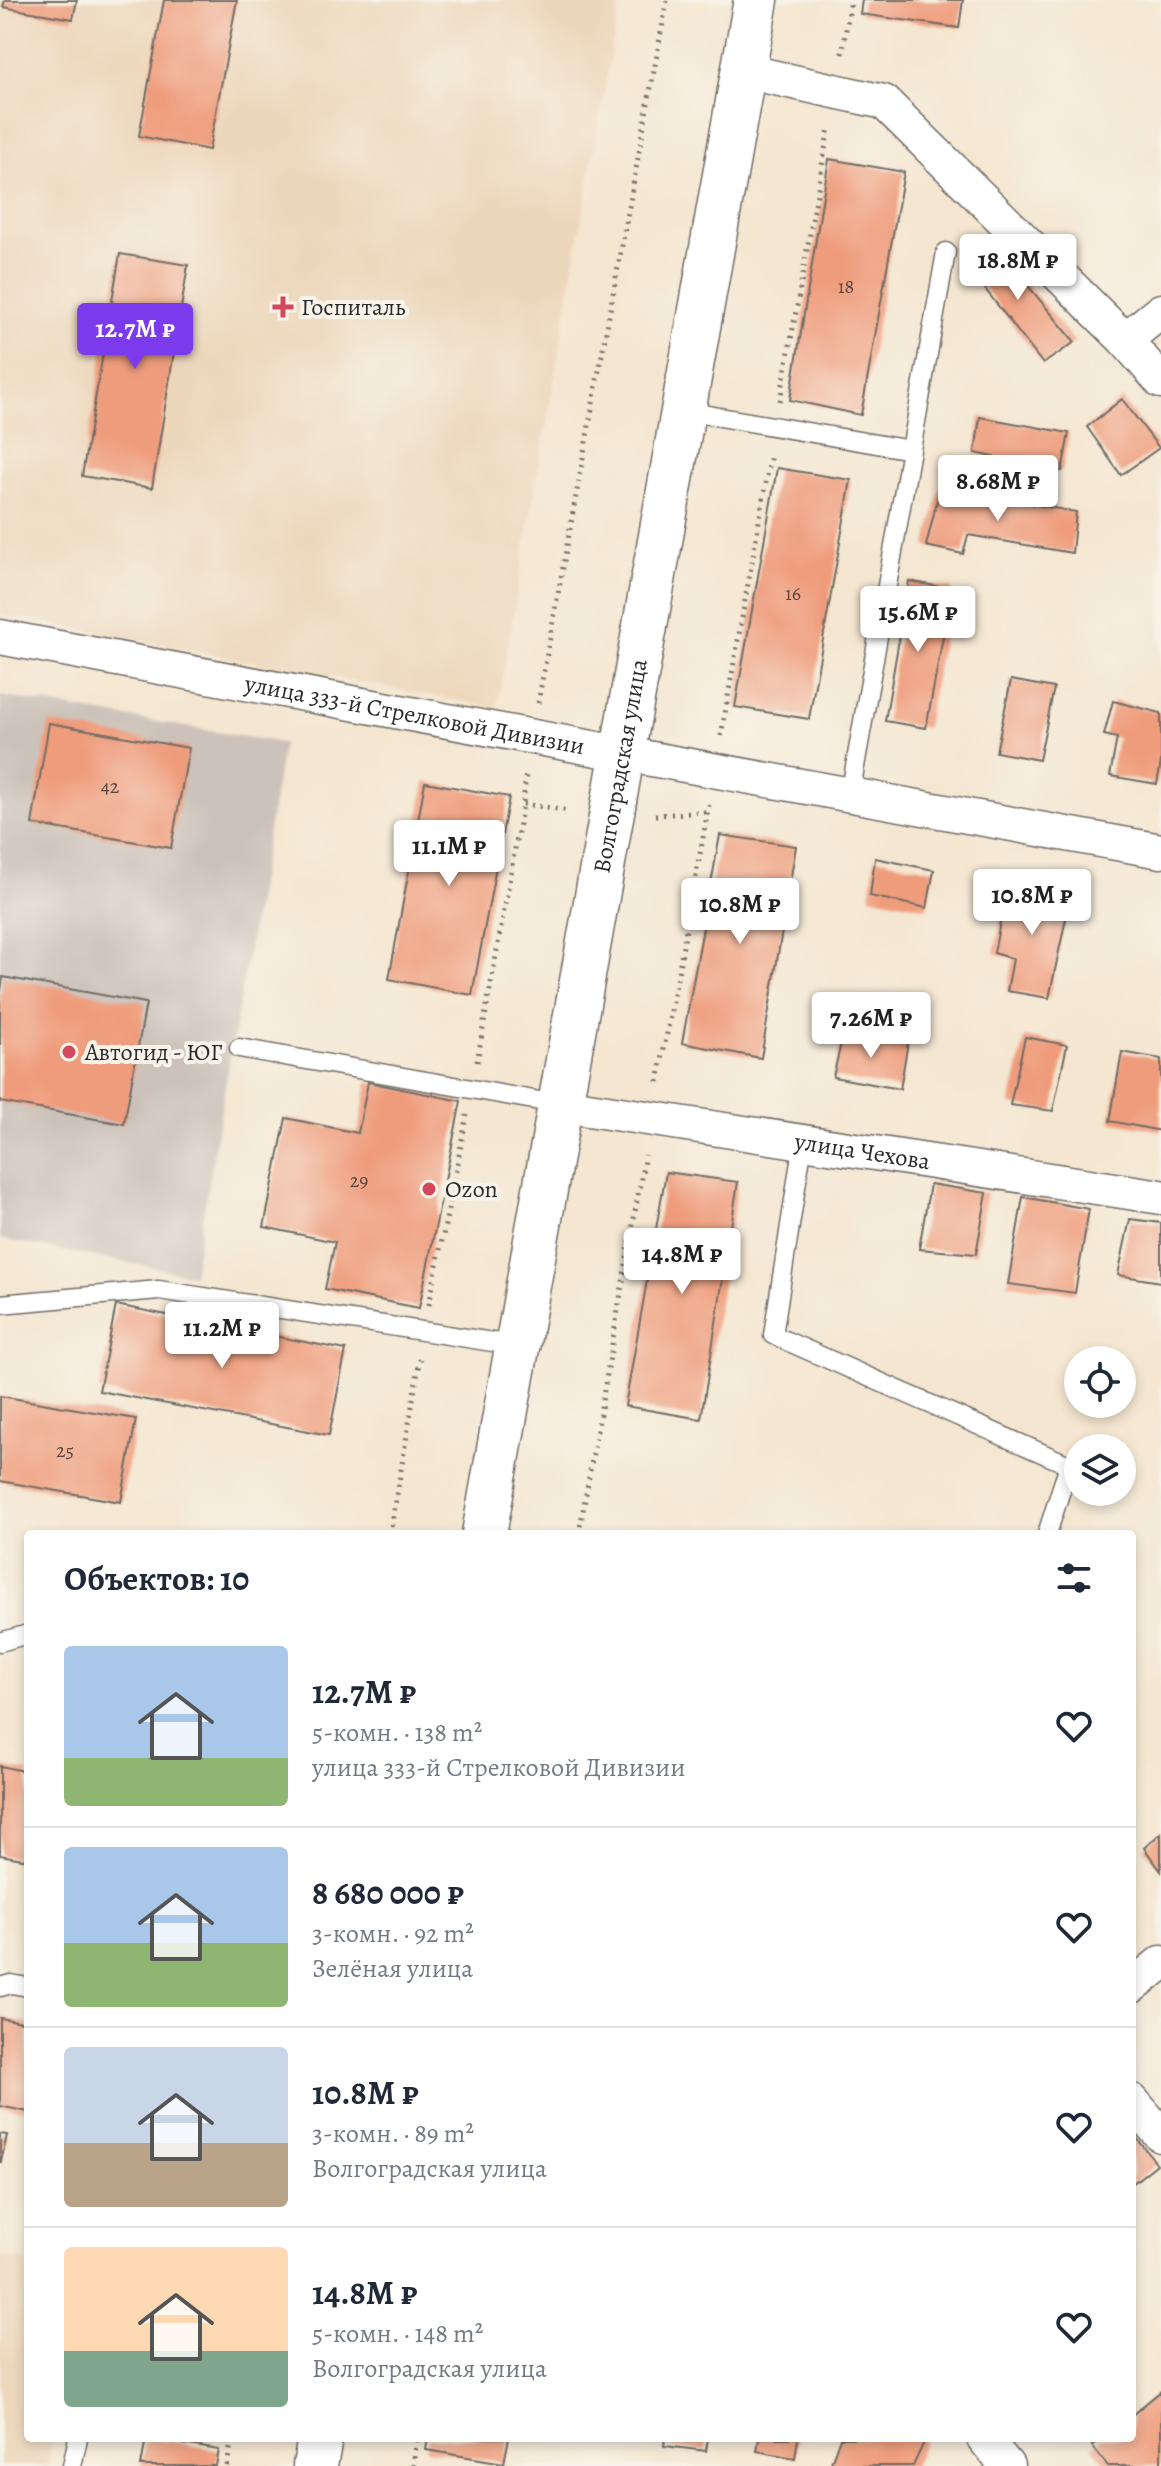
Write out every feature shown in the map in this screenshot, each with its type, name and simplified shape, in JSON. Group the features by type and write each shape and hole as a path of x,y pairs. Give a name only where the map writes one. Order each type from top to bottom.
{"main road":[{"name":"Волгоградская улица","path":"485,1530 756,0"},
{"path":"315,2466 319,2442"}],"street":[{"path":"744,71 884,102 1125,340 1161,381"},
{"path":"1125,340 1161,311"},
{"name":"улица 333-й Стрелковой Дивизии","path":"0,637 1161,851"},
{"name":"улица Чехова","path":"562,1105 1161,1197"},
{"path":"1136,1983 1161,1963"},
{"path":"1136,2106 1161,2135"},
{"path":"987,2442 1007,2466"}],"lane":[{"path":"850,795 946,252"},
{"path":"685,411 911,450"},
{"path":"239,1048 562,1105"},
{"path":"803,1142 773,1335 1069,1465 1048,1530"},
{"path":"0,1304 159,1290 518,1346"},
{"path":"0,1642 24,1635"},
{"path":"0,1987 11,1984 24,1986"},
{"path":"72,2466 77,2442"}],"path":[{"path":"227,2466 231,2442"},
{"path":"413,2466 416,2442"}],"shaded area":[{"name":"Госпиталь","path":"0,0 620,0 497,708 0,614"},
{"path":"0,696 283,743 193,1275 0,1239"},
{"path":"0,2256 24,2261 24,2442 51,2442 48,2466 0,2466"}],"building":[{"path":"5,0 77,0 73,19 3,7"},
{"path":"164,0 237,0 209,150 139,136"},
{"path":"862,0 963,0 959,28 860,14"},
{"path":"829,159 904,172 861,415 790,400"},
{"path":"988,238 1075,342 1043,364 962,259"},
{"path":"120,254 188,265 152,488 82,476"},
{"path":"1122,399 1159,448 1121,475 1087,427"},
{"path":"980,417 1069,433 1062,471 975,453"},
{"path":"777,468 851,480 809,719 735,707"},
{"path":"940,488 1076,512 1072,553 968,535 963,554 926,546"},
{"path":"909,581 952,589 926,728 885,721"},
{"path":"1011,680 1054,688 1039,760 996,752"},
{"path":"1113,701 1161,713 1161,762 1157,784 1110,776 1117,738 1104,735"},
{"path":"49,723 189,748 171,848 32,824"},
{"path":"425,782 509,797 472,995 389,979"},
{"path":"720,835 796,846 761,1058 682,1043"},
{"path":"875,858 934,870 927,908 870,896"},
{"path":"1008,881 1071,895 1049,998 1007,991 1013,959 994,953"},
{"name":"Автогид - ЮГ","path":"3,977 146,1003 124,1124 0,1102 0,997"},
{"path":"844,1031 908,1042 900,1089 833,1077"},
{"path":"1025,1037 1067,1045 1053,1111 1010,1105"},
{"path":"1122,1052 1161,1059 1161,1131 1110,1121"},
{"path":"368,1082 461,1101 419,1308 325,1289 335,1242 264,1227 286,1118 358,1133"},
{"path":"666,1172 738,1182 701,1419 625,1406"},
{"path":"930,1184 987,1193 976,1254 919,1249"},
{"path":"1023,1197 1089,1209 1075,1293 1008,1284"},
{"path":"1130,1219 1161,1223 1161,1282 1118,1275"},
{"path":"116,1305 346,1350 329,1435 99,1391"},
{"path":"0,1396 136,1419 121,1502 0,1481"},
{"path":"0,1766 24,1771 24,1859 0,1855"},
{"path":"1161,1833 1161,1871 1144,1848"},
{"path":"0,2018 24,2022 24,2111 0,2106"},
{"path":"0,2134 7,2135 1,2162 0,2162"},
{"path":"1136,2137 1157,2164 1136,2181"},
{"path":"1161,2391 1161,2466 1108,2466 1092,2446 1098,2442 1136,2442 1136,2412"},
{"path":"145,2442 170,2442 219,2450 216,2466 141,2466"},
{"path":"427,2442 508,2442 504,2463 426,2450"},
{"path":"664,2442 707,2442 706,2451 664,2446"},
{"path":"758,2442 797,2442 795,2458 757,2451"},
{"path":"839,2442 924,2442 913,2466 838,2466 831,2463"}],"place":[{"name":"Госпиталь","path":"283,307"},
{"name":"Автогид - ЮГ","path":"69,1052"},
{"name":"Ozon","path":"429,1189"}]}
